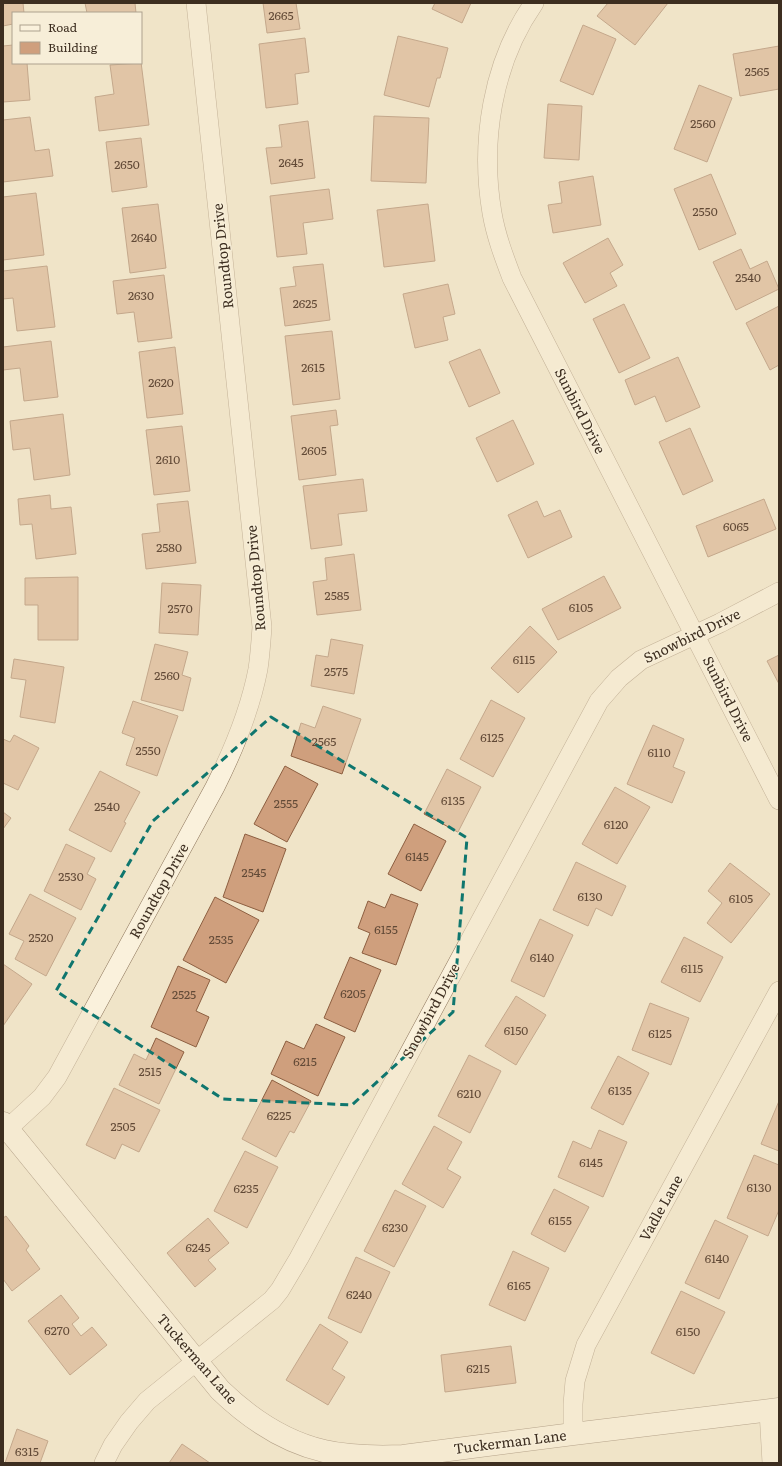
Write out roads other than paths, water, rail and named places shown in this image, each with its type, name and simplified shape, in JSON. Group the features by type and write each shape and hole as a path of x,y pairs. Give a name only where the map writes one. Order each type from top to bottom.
{"street":[{"name":"Roundtop Drive","path":"5,1128 42,1097 58,1077 216,787 234,749 249,708 258,669 262,627 196,3"},
{"name":"Sunbird Drive","path":"534,3 508,52 495,92 489,132 488,175 492,214 501,248 516,285 779,800"},
{"name":"Snowbird Drive","path":"104,1463 113,1445 129,1422 148,1401 196,1360 256,1314 272,1300 280,1290 574,744 599,701 619,678 641,660 720,623 779,592"},
{"name":"Vadle Lane","path":"572,1434 575,1381 586,1345 779,991"},
{"name":"Tuckerman Lane","path":"5,1128 220,1390 235,1405 253,1419 290,1439 309,1447 325,1452 343,1455 404,1456 774,1410"},
{"path":"772,1463 774,1410"}]}
